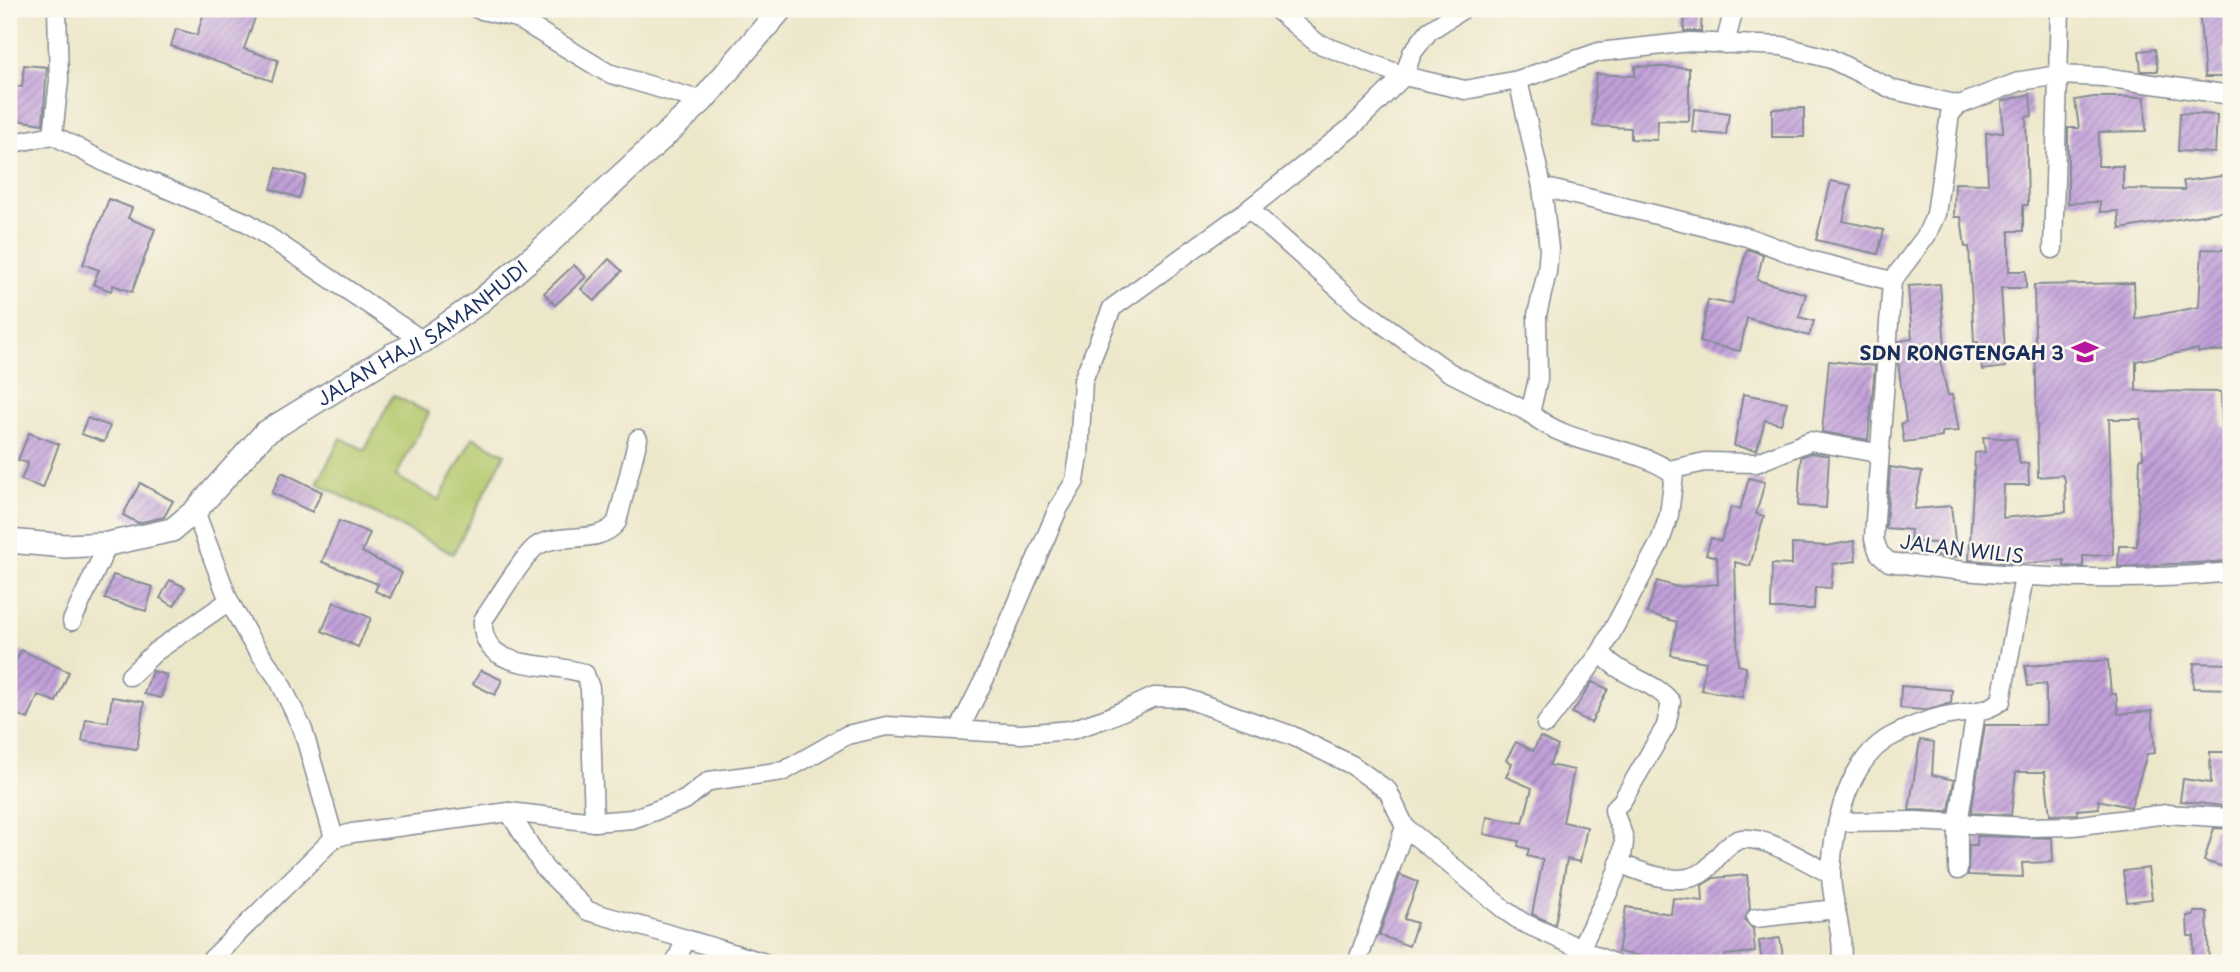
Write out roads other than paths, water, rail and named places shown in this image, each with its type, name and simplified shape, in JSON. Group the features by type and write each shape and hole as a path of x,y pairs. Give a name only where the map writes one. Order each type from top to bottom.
{"street":[{"path":"53,135 59,80 57,9"},
{"path":"477,9 517,18 608,73 702,100"},
{"name":"JALAN HAJI SAMANHUDI","path":"9,541 65,546 108,544 172,530 195,511 265,433 392,355 424,341 478,303 541,250 702,100 780,9"},
{"path":"1276,9 1317,43 1404,76 1465,90 1518,80 1600,52 1690,42 1782,46 1831,59 1894,90 1959,105"},
{"path":"960,729 1058,509 1074,481 1079,456 1083,380 1112,308 1250,209 1352,127 1404,76 1412,53 1429,32 1464,9"},
{"path":"1725,44 1734,9"},
{"path":"2053,249 2060,9"},
{"path":"1542,187 1747,237 1809,260 1892,281 1905,259 1926,236 1936,214 1950,114 1959,105 2021,80 2058,75 2103,77 2231,95"},
{"path":"1518,80 1538,158 1549,249 1548,272 1537,314 1538,379 1530,413"},
{"path":"9,144 53,135 108,164 248,223 424,341"},
{"path":"1250,209 1358,306 1449,372 1569,436 1648,460 1674,474 1670,515 1660,542 1601,652 1546,724"},
{"name":"JALAN WILIS","path":"1892,281 1877,453 1874,538 1879,553 1889,562 2024,577 2129,580 2231,572"},
{"path":"594,822 590,688 585,674 573,668 511,662 486,640 483,620 534,547 550,539 600,534 611,530 617,522 638,439"},
{"path":"1669,470 1705,462 1756,463 1810,441 1877,453"},
{"path":"195,511 229,601 250,639 279,680 303,730 334,838"},
{"path":"72,621 108,544"},
{"path":"1841,963 1831,874 1838,822 1859,765 1884,739 1943,716 1990,710 2001,701 2024,577"},
{"path":"130,676 155,652 229,601"},
{"path":"1581,947 1619,863 1624,839 1615,822 1614,809 1622,801 1666,726 1671,702 1658,687 1637,680 1608,662 1601,652"},
{"path":"208,963 334,838 375,828 509,812 594,822 632,819 685,800 709,782 784,771 847,735 887,726 1022,734 1071,730 1107,718 1154,697 1185,698 1293,736 1352,765 1388,791 1405,827 1522,922 1612,963"},
{"path":"1958,870 1958,824 1976,712"},
{"path":"509,812 545,869 588,911 765,963"},
{"path":"1838,822 1916,821 2073,826 2167,814 2231,818"},
{"path":"1357,963 1405,827"},
{"path":"1619,863 1642,872 1674,879 1694,877 1740,839 1759,839 1831,874"},
{"path":"1756,918 1836,909"},
{"path":"675,963 686,939"}],"place":[{"name":"SDN RONGTENGAH 3","path":"2085,352"}]}
